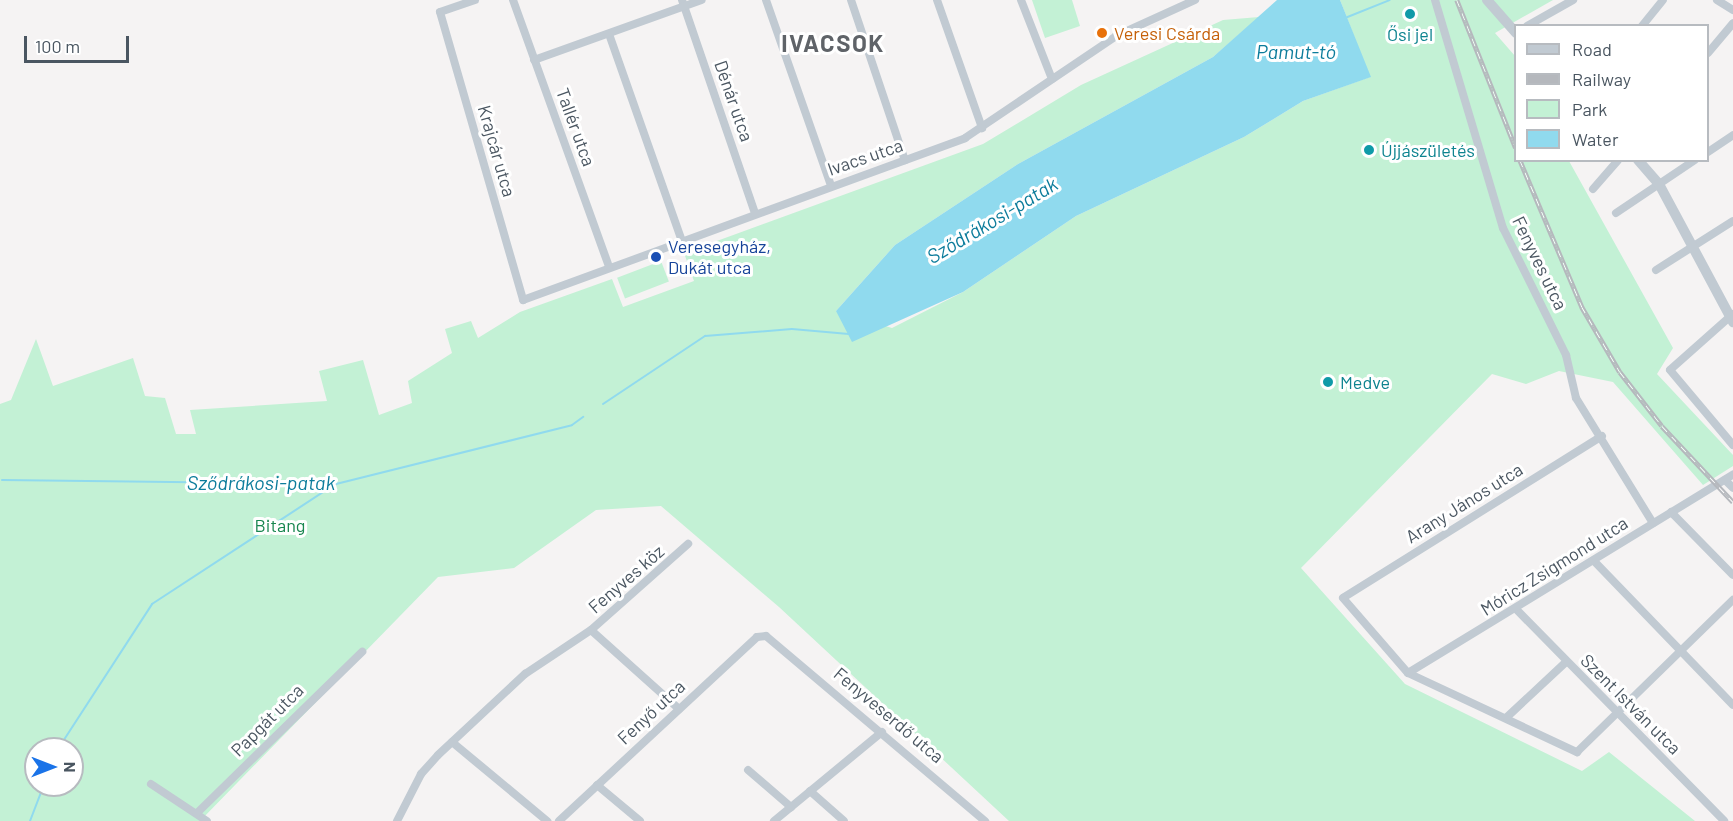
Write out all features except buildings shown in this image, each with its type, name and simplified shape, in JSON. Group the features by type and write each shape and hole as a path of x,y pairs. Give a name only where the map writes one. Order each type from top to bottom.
{"street":[{"name":"Krajcár utca","path":"475,0 440,12 523,300"},
{"name":"Tallér utca","path":"513,0 609,266"},
{"path":"534,60 609,34 683,3 702,0"},
{"path":"766,0 831,186"},
{"path":"851,0 905,160"},
{"path":"937,0 982,128"},
{"path":"1021,0 1052,79"},
{"path":"1165,0 1170,9"},
{"name":"Ivacs utca","path":"523,300 681,239 905,160 982,128 1116,36 1170,9 1195,0"},
{"name":"Fenyves utca","path":"1435,0 1503,228 1556,332 1576,398 1602,436 1653,523"},
{"path":"1487,0 1514,32"},
{"path":"1530,24 1572,0"},
{"path":"1644,24 1663,0"},
{"path":"1717,0 1733,10"},
{"name":"Dénár utca","path":"683,3 755,213"},
{"path":"1709,51 1733,24"},
{"path":"609,34 681,239"},
{"path":"1709,151 1733,135"},
{"path":"1593,189 1616,162"},
{"path":"1640,162 1659,184 1733,317 1670,370 1733,445"},
{"path":"1616,213 1692,162"},
{"path":"1656,270 1733,221"},
{"name":"Arany János utca","path":"1408,673 1343,598 1602,436"},
{"path":"1725,480 1733,488"},
{"name":"Móricz Zsigmond utca","path":"1408,673 1725,480"},
{"path":"1671,512 1733,575"},
{"name":"Fenyves köz","path":"680,709 591,630 688,544"},
{"path":"1594,561 1733,705"},
{"path":"1408,673 1507,717 1577,752 1733,600"},
{"name":"Szent István utca","path":"1516,609 1724,821"},
{"path":"397,821 421,774 453,742 525,674 591,630"},
{"name":"Fenyő utca","path":"559,821 757,637 770,637"},
{"name":"Fenyveserdő utca","path":"770,637 985,821"},
{"name":"Papgát utca","path":"197,813 362,652"},
{"path":"1507,717 1566,662"},
{"path":"774,821 882,732"},
{"path":"453,742 547,821"},
{"path":"748,770 791,807"},
{"path":"151,784 207,821"},
{"path":"597,785 640,821"},
{"path":"810,791 844,821"}],"green space":[{"path":"1032,0 1072,0 1080,26 1045,38"},
{"name":"Bitang","path":"1340,0 1553,0 1495,33 1514,55 1514,162 1570,162 1673,348 1657,374 1733,455 1733,466 1703,485 1613,382 1559,371 1526,384 1492,374 1301,568 1405,684 1582,771 1609,752 1695,821 1009,821 779,607 661,506 596,510 514,568 438,577 200,821 0,821 0,404 11,400 36,339 53,386 133,358 145,396 165,398 176,434 196,434 190,410 327,401 319,371 363,360 379,415 412,403 408,381 452,353 445,329 471,321 478,338 520,312 612,279 623,307 694,281 684,253 983,144 1081,85 1223,20 1259,17 1213,57 1018,164 895,245 836,311 892,328 963,292 1076,216 1244,137 1303,101 1370,77"},
{"path":"661,261 669,282 625,298 617,278"}],"water":[{"name":"Pamut-tó","path":"1277,0 1340,0 1371,77 1303,101 1244,137 1076,216 963,292 852,342 836,311 895,245 1018,164 1213,57"}],"waterway":[{"name":"Sződrákosi-patak","path":"1345,18 1390,0"},
{"name":"Sződrákosi-patak","path":"603,404 705,336 792,329 849,334"},
{"name":"Sződrákosi-patak","path":"2,480 336,484 572,425 583,417"},
{"path":"66,737 152,604 334,485"},
{"path":"30,821 39,797"}],"railway":[{"path":"1457,0 1514,143"},
{"path":"1521,162 1582,307 1620,372 1662,426 1733,502"}],"place":[{"name":"Ősi jel","path":"1410,14"},
{"name":"Veresi Csárda","path":"1102,33"},
{"name":"Újjászületés","path":"1369,150"},
{"name":"Veresegyház, Dukát utca","path":"656,257"},
{"name":"Medve","path":"1328,382"}],"district":[{"name":"IVACSOK","path":"833,43"}]}
